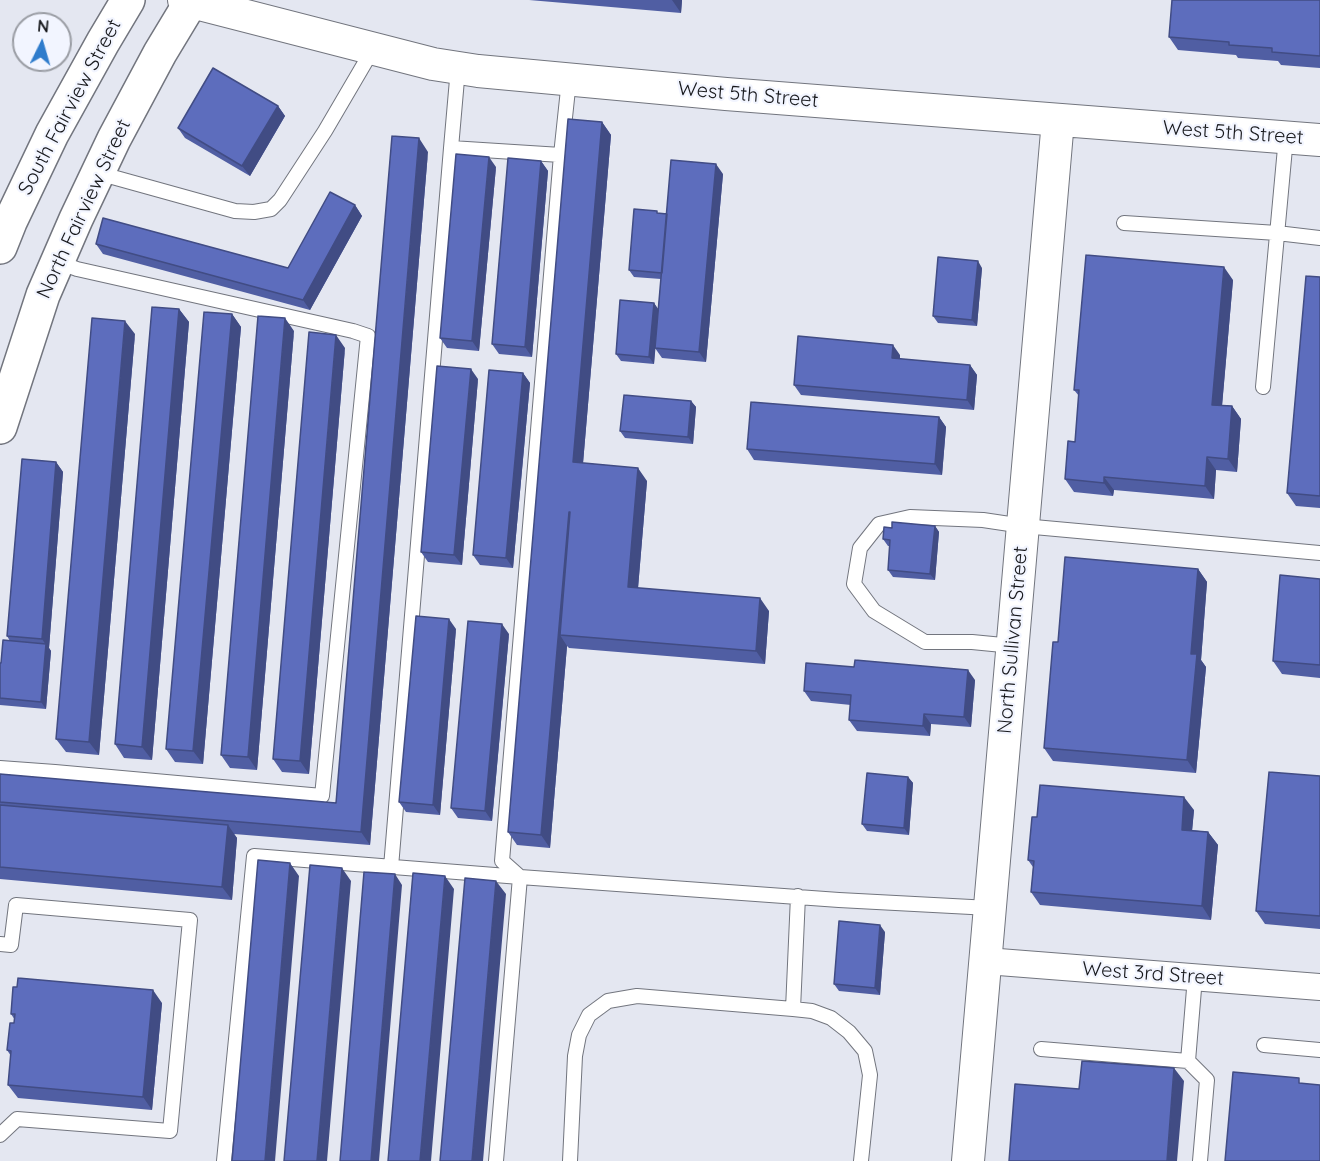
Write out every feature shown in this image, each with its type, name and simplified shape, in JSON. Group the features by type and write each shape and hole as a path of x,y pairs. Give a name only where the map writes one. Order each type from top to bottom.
{"main road":[{"name":"South Fairview Street","path":"0,247 52,134 128,0"},
{"name":"North Fairview Street","path":"0,427 43,295 57,262 114,139 189,1"}],"street":[{"name":"West 5th Street","path":"189,1 433,64 458,68 726,94 1320,140"},
{"name":"North Sullivan Street","path":"968,1161 1059,120"},
{"name":"West 3rd Street","path":"986,961 1320,987"}],"lane":[{"path":"98,172 235,211 254,212 271,209 280,200 325,131 373,49"},
{"path":"391,867 458,68"},
{"path":"520,877 502,861 569,80"},
{"path":"1263,387 1286,137"},
{"path":"451,148 561,155"},
{"path":"1124,223 1320,238"},
{"path":"0,768 322,796 368,336 77,270 57,262"},
{"path":"1013,646 972,642 925,642 874,611 854,584 860,548 879,524 910,517 983,520 1023,526 1320,553"},
{"path":"224,1161 254,856 520,877 990,908"},
{"path":"496,1161 520,877"},
{"path":"793,1009 798,896"},
{"path":"0,944 12,945 16,905 190,920 170,1131 16,1119 0,1135"},
{"path":"1188,1061 1195,977"},
{"path":"570,1161 575,1056 579,1035 589,1015 608,1001 637,996 812,1011 831,1018 849,1032 865,1051 870,1075 861,1161"},
{"path":"1264,1045 1320,1050"},
{"path":"1041,1049 1188,1061 1207,1080 1200,1161"}],"building":[{"path":"1172,0 1320,0 1320,56 1272,52 1272,48 1229,45 1229,42 1169,37"},
{"path":"213,68 278,106 242,166 178,128"},
{"path":"568,119 602,122 573,462 638,468 628,587 760,598 756,651 560,635 569,512 541,835 508,832"},
{"path":"392,136 419,138 361,832 0,802 0,774 336,803"},
{"path":"456,154 489,157 472,341 440,338"},
{"path":"508,158 541,161 525,347 492,344"},
{"path":"671,160 716,164 699,352 655,348"},
{"path":"330,192 355,205 303,300 96,244 103,218 288,268"},
{"path":"634,209 667,214 662,273 629,270"},
{"path":"1086,255 1224,267 1212,405 1232,406 1228,459 1207,457 1205,486 1104,477 1104,483 1065,479 1068,441 1075,442 1079,390 1074,390"},
{"path":"938,257 978,261 972,320 933,316"},
{"path":"1306,276 1320,277 1320,496 1287,493"},
{"path":"620,300 654,303 649,357 616,354"},
{"path":"152,307 179,309 142,747 115,744"},
{"path":"204,312 232,314 193,751 166,749"},
{"path":"258,316 285,318 248,757 221,755"},
{"path":"92,318 125,321 89,742 56,739"},
{"path":"309,332 336,335 300,761 273,759"},
{"path":"798,336 893,345 892,358 970,365 967,400 794,385"},
{"path":"437,366 471,369 454,555 421,552"},
{"path":"489,370 523,373 506,558 473,555"},
{"path":"624,395 691,401 688,437 620,431"},
{"path":"751,402 939,417 935,464 747,449"},
{"path":"22,459 56,462 42,639 7,636"},
{"path":"892,522 935,526 930,574 888,570 890,540 883,539 884,527 892,528"},
{"path":"1065,557 1198,569 1191,654 1197,654 1187,760 1044,748 1053,642 1058,642"},
{"path":"1280,575 1320,579 1320,665 1273,661"},
{"path":"416,616 449,619 433,805 399,802"},
{"path":"468,621 502,624 485,811 451,808"},
{"path":"3,640 46,644 41,702 0,698 0,663"},
{"path":"855,660 968,670 964,717 924,714 923,726 849,720 851,695 804,691 806,663 854,667"},
{"path":"1269,772 1320,776 1320,916 1256,911"},
{"path":"867,773 908,777 904,828 862,824"},
{"path":"1040,785 1184,797 1182,830 1208,832 1202,906 1031,892 1034,861 1028,860 1032,817 1037,817"},
{"path":"0,805 228,825 222,887 0,867"},
{"path":"258,860 290,863 265,1161 232,1161"},
{"path":"310,865 342,868 317,1161 284,1161"},
{"path":"364,872 395,874 371,1161 340,1161"},
{"path":"413,873 445,876 420,1161 388,1161"},
{"path":"465,878 496,881 472,1161 440,1161"},
{"path":"839,921 880,925 875,988 834,984"},
{"path":"18,978 153,990 143,1097 8,1085 11,1051 7,1050 10,1023 14,1023 15,1014 11,1014 13,987 17,987"},
{"path":"1082,1061 1174,1068 1167,1161 1009,1161 1015,1084 1079,1089"},
{"path":"1233,1072 1299,1078 1299,1083 1320,1085 1320,1161 1225,1161"}]}
